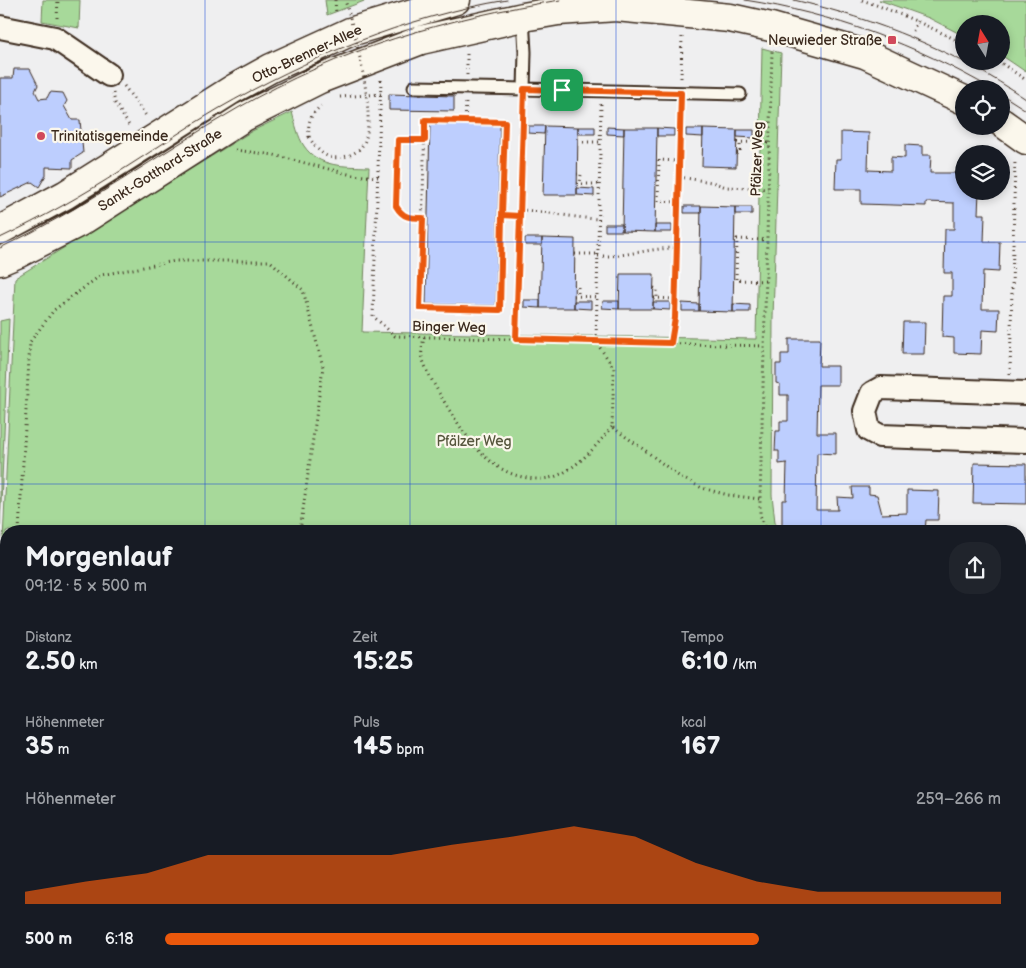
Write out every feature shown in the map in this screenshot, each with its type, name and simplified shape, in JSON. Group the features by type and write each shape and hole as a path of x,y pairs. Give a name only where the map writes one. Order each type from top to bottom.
{"street":[{"name":"Otto-Brenner-Allee","path":"156,138 233,89 314,48 350,32 456,0"},
{"name":"Otto-Brenner-Allee","path":"327,93 382,54 421,40 558,11 616,7 683,13 730,9 770,27 865,54 955,96"},
{"path":"0,27 55,38 109,75"},
{"name":"Sankt-Gotthard-Straße","path":"0,261 80,222 244,117 327,93"},
{"name":"Sankt-Gotthard-Straße","path":"0,230 65,195 156,138"},
{"path":"1018,392 882,388 872,393 865,411 869,430 880,436 1026,441"}],"lane":[{"path":"523,17 525,52 524,89"},
{"path":"414,87 740,94"}],"path":[{"path":"345,0 363,70 368,124 366,138 362,146 351,155 340,158 327,157 317,149 310,138 308,124 327,93 380,94"},
{"path":"862,0 917,21 955,40"},
{"path":"671,343 676,299 683,13"},
{"path":"913,31 917,21"},
{"name":"Pfälzer Weg","path":"764,525 760,515 760,499 772,47 770,27"},
{"name":"Binger Weg","path":"382,54 373,316 395,336 764,346"},
{"path":"1010,69 1026,80"},
{"path":"109,75 126,88 156,138"},
{"path":"109,75 115,102 156,138"},
{"path":"516,339 524,89"},
{"path":"424,337 422,356 444,401 479,452 509,474 539,480 560,474 585,457 612,427 614,368 596,342 601,91"},
{"path":"425,120 505,122 500,215 500,310 420,308 425,120"},
{"path":"1014,131 1018,392"},
{"path":"423,218 407,218 400,213 396,206 395,198 398,140 425,140"},
{"path":"205,142 221,149 274,155 352,175 378,177"},
{"path":"578,142 600,142"},
{"path":"737,153 740,153 739,142 769,143"},
{"path":"678,202 658,201 658,160 679,161"},
{"path":"577,174 581,174 579,184 599,184"},
{"path":"679,177 712,182 726,187 768,189"},
{"path":"520,210 537,211 565,217 598,219"},
{"path":"500,215 520,216"},
{"path":"765,280 736,280 736,239 766,240"},
{"path":"575,254 625,255 656,249 677,248"},
{"path":"18,525 30,342 54,310 101,275 175,261 270,261 303,290 323,367 301,525"},
{"path":"574,286 578,286 576,296 597,297"},
{"path":"654,288 657,288 655,298 676,299"},
{"path":"612,427 672,472 695,484 728,495 760,499"}],"green space":[{"path":"43,0 80,0 79,28 42,21"},
{"path":"325,0 367,0 327,15"},
{"path":"879,0 1026,0 1026,72 1010,61 1010,15 955,15 955,31 929,18"},
{"path":"762,48 781,53 773,318 772,495 775,525 4,525 15,278 252,131 292,112 304,146 317,158 333,164 369,167 362,332 756,339"},
{"path":"9,319 0,525 0,525 0,321"}],"building":[{"name":"Trinitatisgemeinde","path":"14,69 30,69 38,85 35,91 39,99 47,98 50,92 63,93 67,101 64,106 72,120 80,120 83,153 72,160 72,168 46,167 46,175 39,187 32,182 0,197 0,78 13,78"},
{"path":"389,94 454,96 454,111 389,110"},
{"path":"430,123 500,125 496,306 426,304"},
{"path":"528,126 545,126 544,134 528,133"},
{"path":"545,126 578,127 577,195 543,195"},
{"path":"578,127 595,127 595,134 578,134"},
{"path":"607,127 624,128 624,135 607,134"},
{"path":"624,128 657,128 655,232 622,231"},
{"path":"657,128 674,129 674,136 657,136"},
{"path":"686,129 703,129 703,137 686,136"},
{"path":"703,129 737,130 736,167 702,166"},
{"path":"737,130 754,130 754,138 737,137"},
{"path":"841,132 869,133 868,170 891,171 891,157 905,158 905,145 922,146 922,155 931,155 930,173 955,173 955,200 979,200 978,214 985,214 984,242 1000,242 999,272 983,271 982,309 999,309 998,331 982,330 981,354 954,353 954,338 942,337 943,296 952,296 952,273 944,273 945,229 954,229 954,203 926,202 926,206 861,204 861,189 835,189 836,159 841,159"},
{"path":"577,188 594,189 594,196 577,195"},
{"path":"684,206 701,206 701,213 684,213"},
{"path":"701,206 735,207 733,312 699,311"},
{"path":"735,207 752,207 752,214 735,214"},
{"path":"605,224 622,224 622,231 605,231"},
{"path":"655,225 672,225 672,232 655,232"},
{"path":"525,238 542,238 542,245 525,245"},
{"path":"542,238 575,239 574,308 540,308"},
{"path":"620,274 654,274 653,309 619,309"},
{"path":"524,300 540,300 540,308 524,307"},
{"path":"574,301 591,301 591,309 574,308"},
{"path":"603,301 619,301 619,309 602,308"},
{"path":"653,302 670,302 670,310 653,309"},
{"path":"682,303 699,304 699,311 682,311"},
{"path":"733,304 750,305 750,312 733,312"},
{"path":"903,322 925,322 924,354 902,354"},
{"path":"789,339 820,339 819,366 838,366 838,385 818,385 817,433 836,433 836,454 817,453 816,510 838,510 837,497 853,498 852,487 869,487 869,494 877,495 882,514 907,513 907,490 939,491 938,520 926,520 926,525 782,525 782,500 786,500 787,463 779,464 779,451 775,451 776,431 780,431 780,421 788,421 788,395 780,395 780,384 776,383 776,364 781,364 781,354 789,354"},
{"path":"974,463 1026,464 1026,504 973,503"}],"tram line":[{"path":"0,238 77,197 206,116 286,73 357,42 394,29 469,7 507,0"},
{"path":"0,248 91,199 238,108 276,87 315,69 354,53 434,27 517,7 560,0"},
{"path":"745,0 810,13 842,22 933,58 976,80"},
{"path":"794,0 855,17 914,39 972,66 1026,99"},
{"path":"1010,100 1026,110"}],"place":[{"name":"Neuwieder Straße","path":"892,40"},
{"name":"Trinitatisgemeinde","path":"41,136"}],"route":[{"path":"562,90 524,89 520,216 502,215 505,122 425,120 425,140 398,140 396,206 400,213 407,218 423,218 420,308 500,310 502,215 520,216 516,339 671,343 675,318 681,93 562,90"}]}
